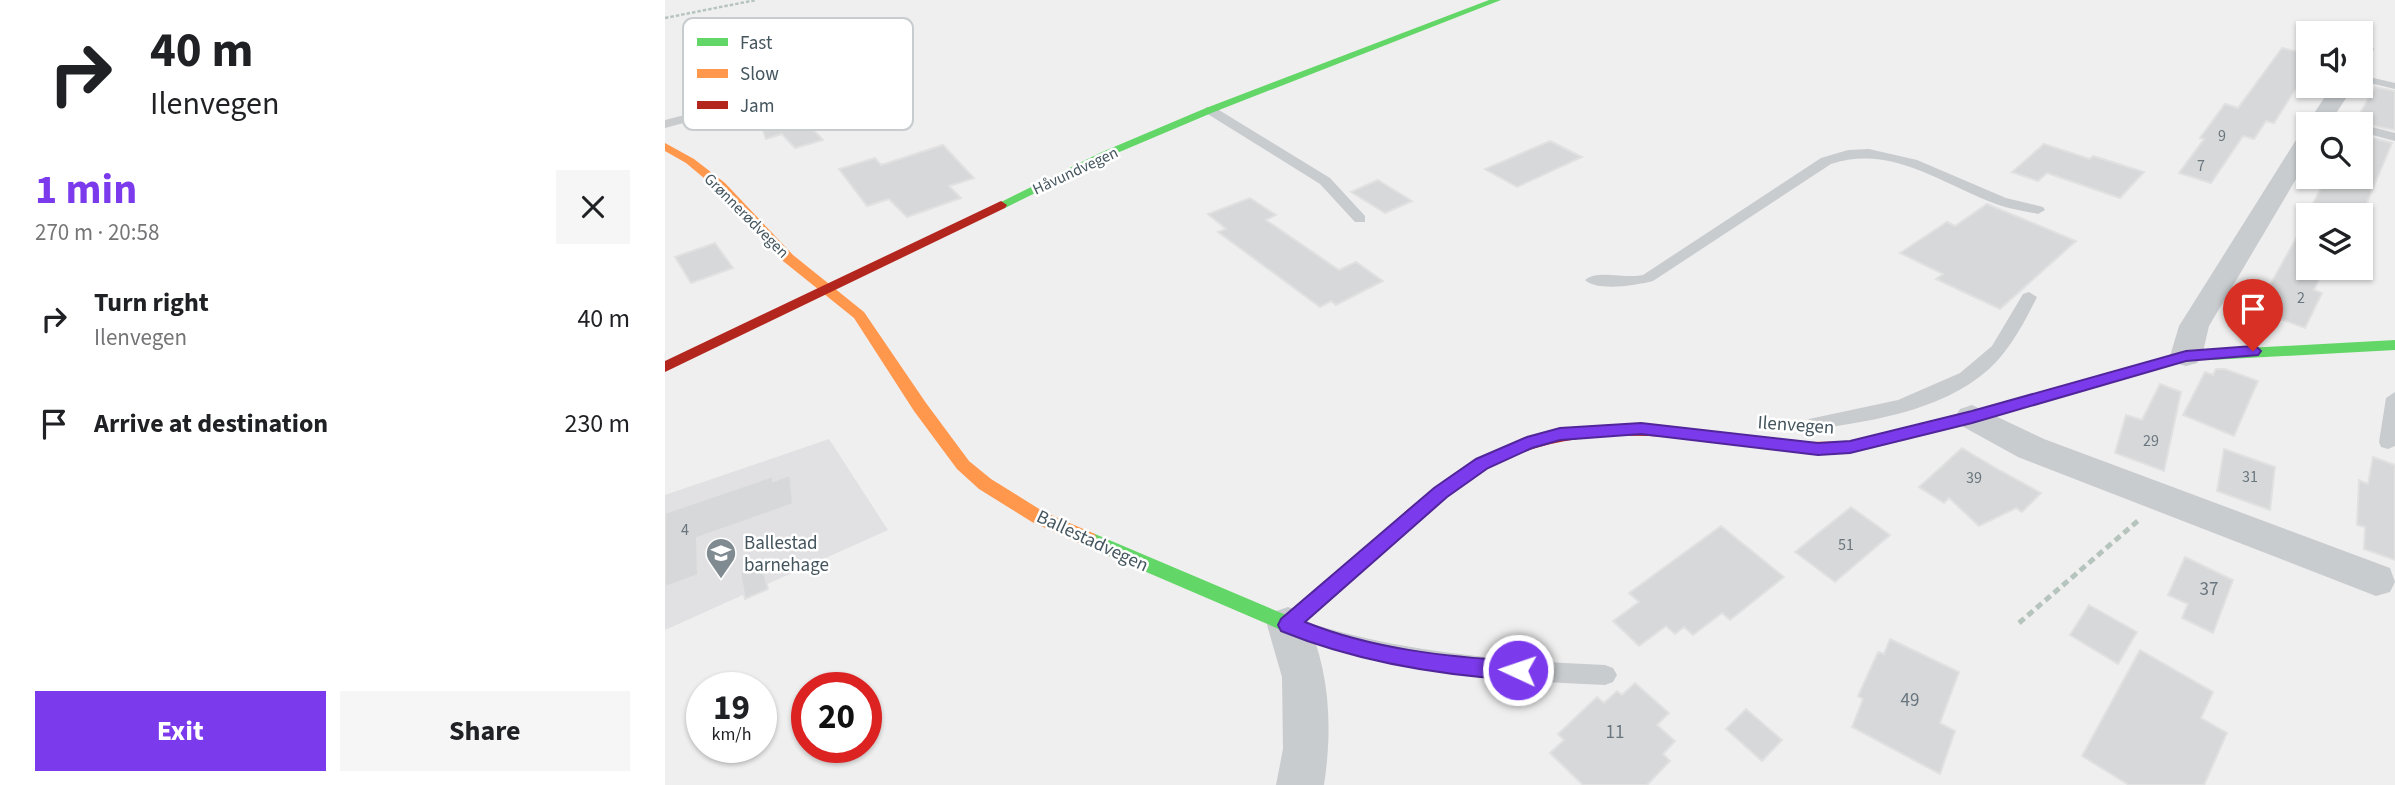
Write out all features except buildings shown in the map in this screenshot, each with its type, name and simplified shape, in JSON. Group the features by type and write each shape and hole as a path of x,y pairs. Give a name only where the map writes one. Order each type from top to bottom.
{"street":[{"name":"Håvundvegen","path":"665,367 1106,154 1210,110 1497,0"},
{"name":"Grønnerødvegen","path":"665,146 722,186 788,258 825,289"},
{"path":"2186,356 2194,326 2296,160"},
{"name":"Ballestadvegen","path":"825,289 859,315 920,407 963,465 985,484 1038,516 1192,586 1288,625"},
{"name":"Ilenvegen","path":"1288,625 1440,493 1482,463 1527,443 1560,434 1641,429 1818,449 1840,448 1972,417 2186,356 2395,345"},
{"path":"1972,417 2031,448 2375,580"},
{"path":"1288,625 1304,677 1306,749 1300,785"}],"lane":[{"path":"2373,81 2395,86"},
{"path":"1210,110 1325,181 1360,219"},
{"path":"665,124 683,119"},
{"path":"2373,131 2395,137"},
{"path":"1593,280 1632,282 1648,278 1826,161 1846,153 1869,153 1898,158 1999,201 2038,210"},
{"path":"1815,423 1893,407 1948,385 1984,364 2008,336 2029,297"},
{"path":"2388,442 2395,398"},
{"path":"1288,625 1327,641 1451,667 1605,675"}],"path":[{"path":"665,18 756,0"},
{"path":"2019,623 2164,498"}],"shaded area":[{"name":"Ballestad barnehage","path":"829,439 888,530 665,630 665,495"}],"traffic: fast":[{"path":"1001,205 1106,154 1210,110 1497,0"},
{"path":"2211,355 2395,345"},
{"path":"1088,539 1288,625 1402,526"}],"traffic: slow":[{"path":"665,146 690,161 721,186 788,258 859,315 920,407 963,465 985,484 1038,517 1088,539"},
{"path":"1807,448 1850,447 1972,417 2186,356 2211,355"}],"traffic: jam":[{"path":"665,367 1001,205"},
{"path":"1402,526 1482,463 1520,446 1559,435 1600,430 1641,430 1807,448"}],"place":[{"name":"Ballestad barnehage","path":"721,580"}],"route":[{"path":"1518,670 1451,667 1327,641 1288,625 1440,493 1482,463 1527,443 1560,434 1641,429 1818,449 1850,447 1972,417 2186,356 2253,351"}]}
